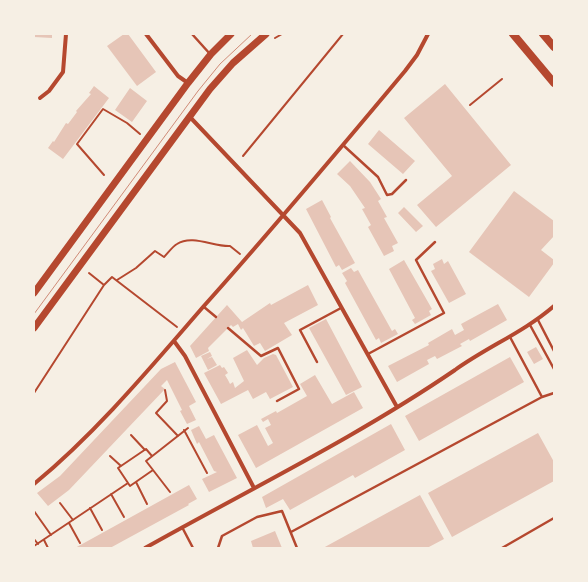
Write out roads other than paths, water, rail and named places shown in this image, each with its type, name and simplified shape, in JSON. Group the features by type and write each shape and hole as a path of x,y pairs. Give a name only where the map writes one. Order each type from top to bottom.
{"main road":[{"path":"34,293 188,83 211,54 231,34"},
{"path":"34,328 189,116 233,63 266,34"},
{"path":"513,34 554,83"},
{"path":"543,34 554,47"}],"street":[{"path":"40,98 49,91 63,72 66,34"},
{"path":"146,34 178,76 188,83"},
{"path":"34,484 57,465 156,364 174,341 247,259 405,71 417,55 428,34"},
{"path":"189,116 265,198 284,214 300,233 397,407"},
{"path":"145,548 397,407 538,320 554,306"},
{"path":"174,341 185,356 254,488"}],"lane":[{"path":"192,34 211,54"},
{"path":"342,145 378,177 387,195 392,194 406,180"},
{"path":"367,354 444,313 416,260 434,242"},
{"path":"204,307 216,317"},
{"path":"317,362 300,330 341,308"},
{"path":"538,320 554,350"},
{"path":"530,325 554,369"},
{"path":"228,328 261,356 278,348 300,389 277,401"},
{"path":"510,337 542,397"},
{"path":"291,532 542,397 554,393"},
{"path":"218,548 222,536 257,517 282,511 297,548"},
{"path":"502,548 554,518"},
{"path":"182,527 193,548"}],"tram line":[{"path":"34,314 198,91 220,64 252,34"}]}
